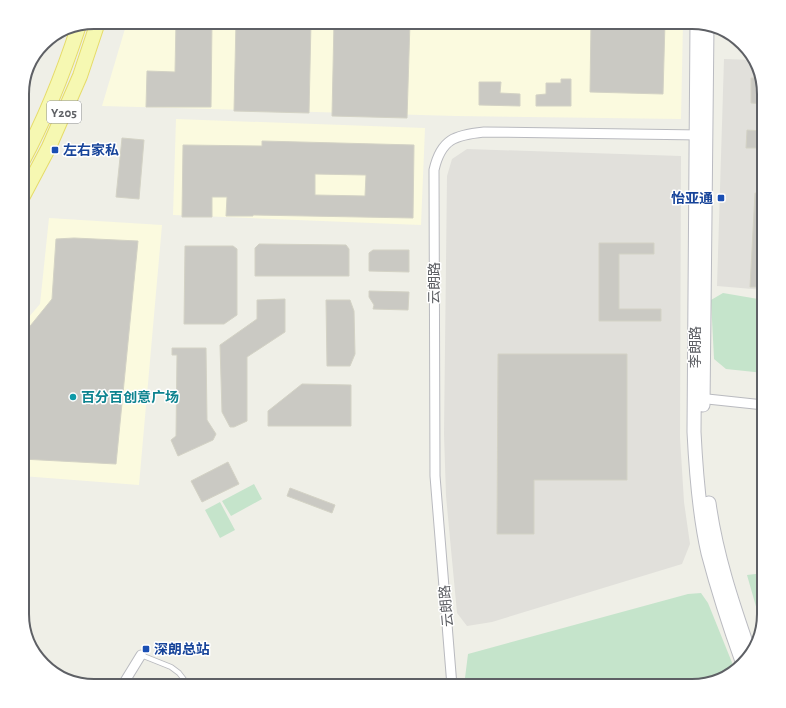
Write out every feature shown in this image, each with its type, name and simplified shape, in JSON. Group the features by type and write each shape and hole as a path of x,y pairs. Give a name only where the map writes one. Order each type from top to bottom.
{"main road":[{"name":"Y205","path":"29,185 49,147 77,83 96,29"},
{"name":"Y205","path":"29,148 34,140 64,70 77,31"}],"street":[{"name":"李朗路","path":"697,29 701,135 699,399 695,461 702,521 708,552 719,593 741,657"},
{"name":"李朗路","path":"701,135 707,31"},
{"name":"云朗路","path":"451,679 435,476 434,170 437,157 445,146 455,138 484,132 701,135"},
{"name":"李朗路","path":"699,399 704,462 711,519 728,590 748,647"},
{"path":"699,399 757,404"},
{"path":"126,679 141,655"}],"lane":[{"path":"141,655 171,667 184,679"}],"shaded area":[{"path":"125,29 683,29 681,119 456,116 102,106"},
{"path":"724,59 747,60 755,77 757,90 757,289 717,286"},
{"path":"176,119 425,128 421,225 173,215"},
{"path":"467,149 681,156 680,438 684,502 690,544 682,564 492,622 467,626 457,613 446,496 444,434 447,176 452,159"},
{"name":"百分百创意广场","path":"49,218 162,225 139,485 29,477 29,317 40,304"},
{"path":"723,293 757,299 757,372 726,369 714,359 711,300"},
{"path":"254,484 262,499 231,516 222,501"},
{"path":"220,502 235,530 220,538 205,510"},
{"path":"757,574 757,610 747,575"},
{"path":"701,593 708,603 733,664 717,674 705,678 692,679 465,679 468,654 688,594"}],"building":[{"path":"176,29 212,29 211,107 146,107 147,71 175,72"},
{"path":"236,29 311,29 309,113 234,111"},
{"path":"334,29 410,29 407,118 332,116"},
{"path":"591,29 665,29 663,94 590,92"},
{"path":"751,78 755,78 757,103 751,103"},
{"path":"561,79 571,79 571,106 536,106 536,95 546,94 546,83 561,83"},
{"path":"479,82 501,82 500,93 520,94 520,106 479,105"},
{"path":"747,130 757,131 757,148 746,148"},
{"path":"122,138 144,140 139,199 116,197"},
{"path":"262,141 414,145 413,218 253,215 226,216 227,197 212,197 212,217 182,217 183,145 262,146","holes":["315,174 366,175 365,196 315,195"]},
{"path":"755,193 757,193 757,287 750,287"},
{"name":"百分百创意广场","path":"74,238 138,241 116,464 29,459 29,327 52,299 56,239"},
{"path":"599,243 654,243 654,254 619,254 619,309 661,309 661,321 599,321"},
{"path":"259,244 346,245 349,249 349,276 255,276 255,248"},
{"path":"185,246 233,246 237,249 237,315 224,324 184,324"},
{"path":"373,250 409,250 409,272 369,271 369,253"},
{"path":"369,291 409,292 408,310 373,309 374,305 369,297"},
{"path":"285,299 285,332 247,357 247,421 234,427 230,427 222,412 220,345 257,319 257,300"},
{"path":"326,300 350,300 354,311 355,354 350,366 327,366"},
{"path":"172,348 206,348 207,420 216,434 213,440 178,456 171,440 176,436 177,355 172,355"},
{"path":"498,354 627,354 627,480 534,480 534,534 497,534"},
{"path":"302,384 351,385 351,426 268,426 268,411"},
{"path":"228,462 239,484 202,502 191,481"},
{"path":"290,488 335,505 332,513 287,496"}],"place":[{"name":"左右家私","path":"55,150"},
{"name":"怡亚通","path":"721,198"},
{"name":"百分百创意广场","path":"73,397"},
{"name":"深朗总站","path":"146,649"}]}
